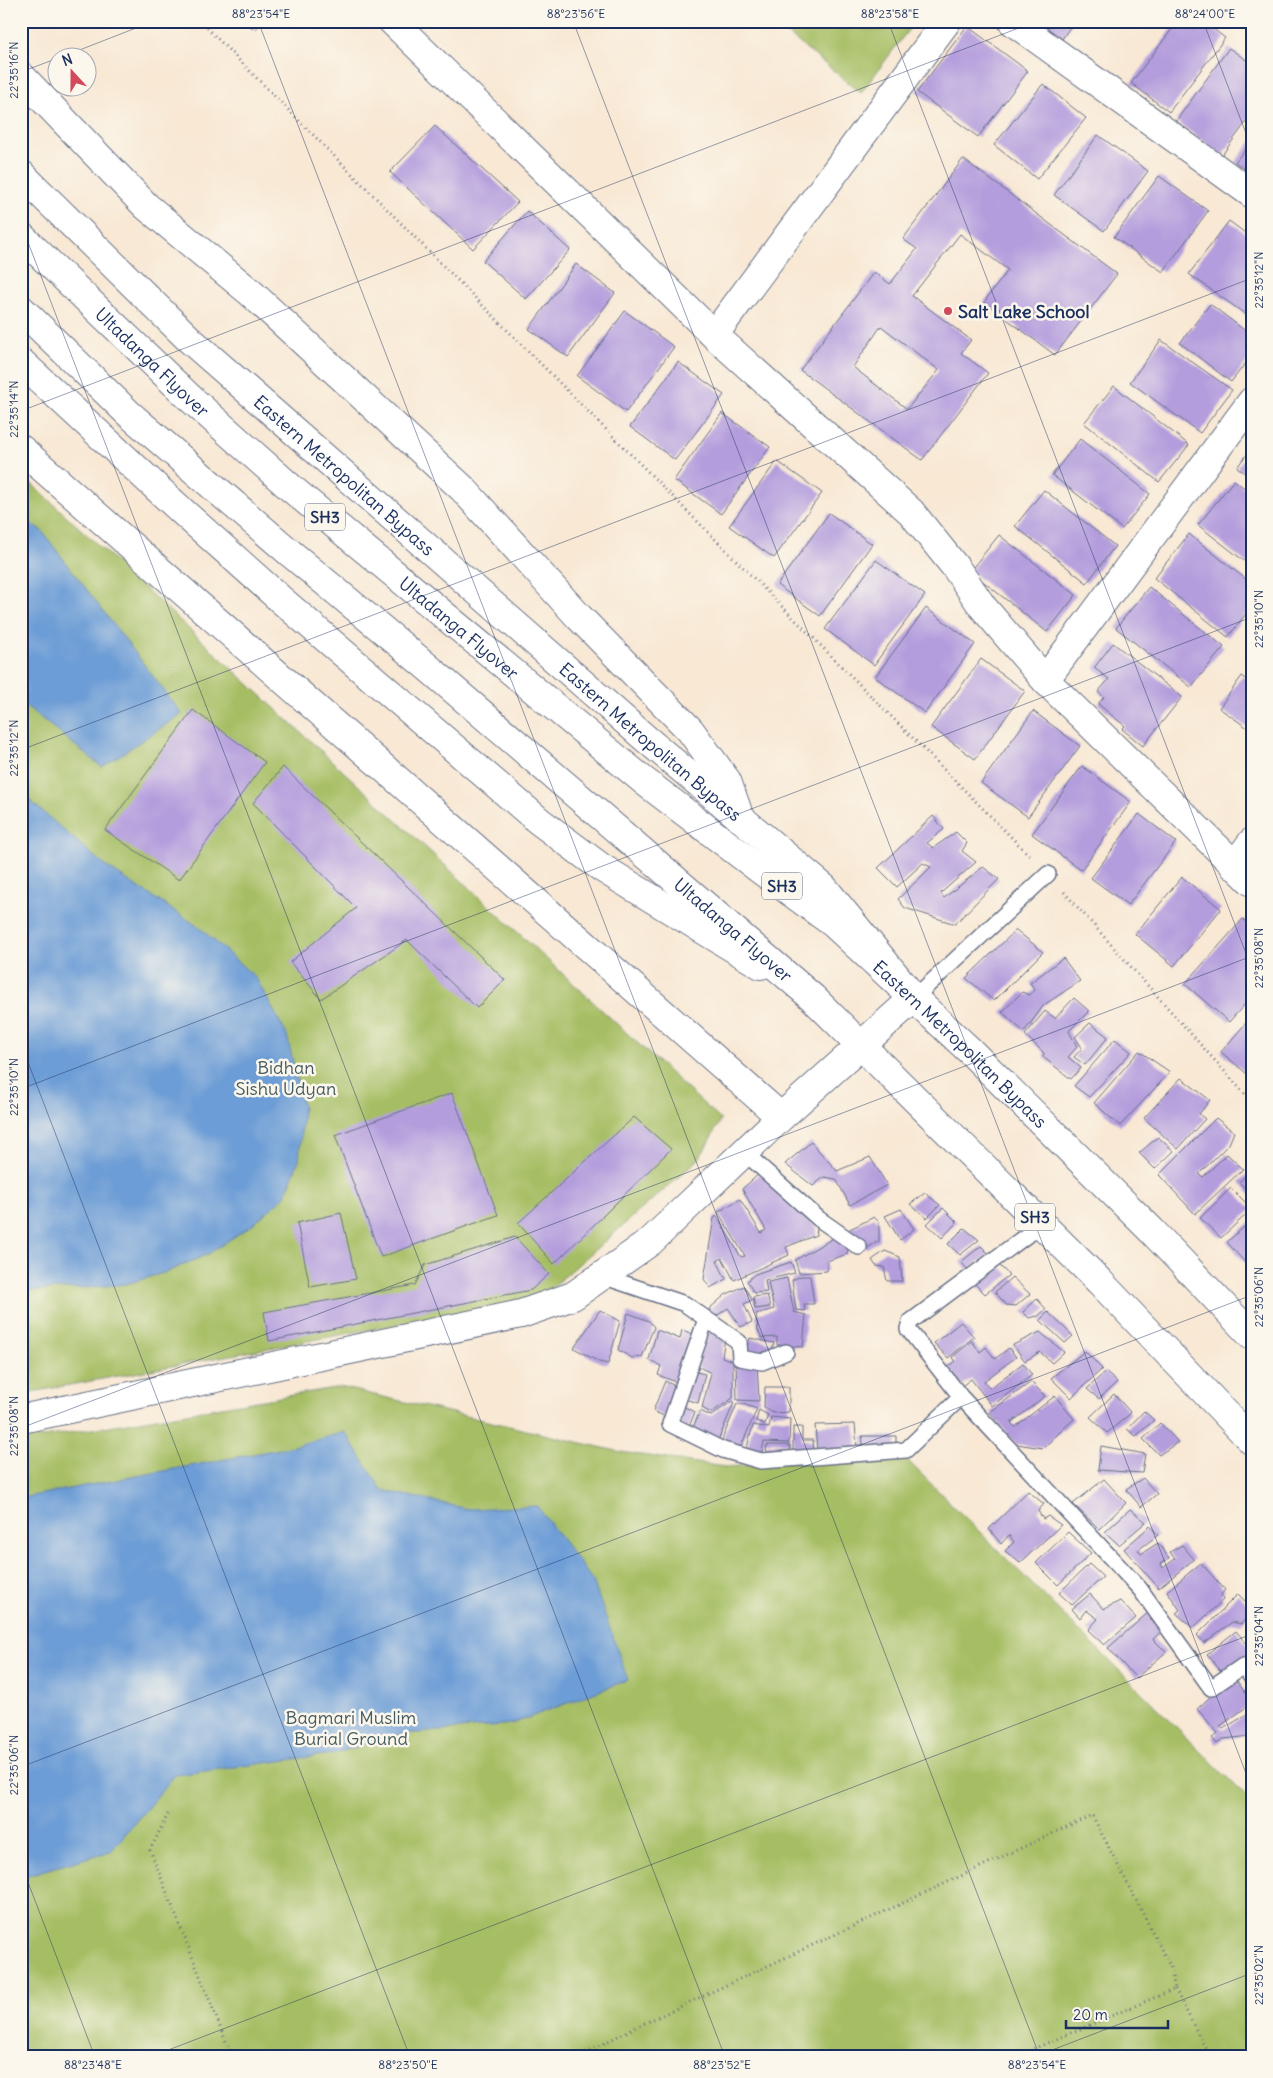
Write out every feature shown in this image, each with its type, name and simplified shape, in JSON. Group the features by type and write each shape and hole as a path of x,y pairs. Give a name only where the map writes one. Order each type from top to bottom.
{"main road":[{"path":"392,21 714,334 910,512 956,568 982,606 1046,680 1243,874 1252,842"},
{"path":"714,334 947,21"},
{"path":"1012,21 1252,194"},
{"path":"21,76 146,206 251,293 463,489 579,617 690,730 727,780 740,818"},
{"name":"Eastern Metropolitan Bypass","path":"21,174 190,340 645,738 824,888 914,998 1145,1225 1252,1336"},
{"name":"Ultadanga Flyover","path":"21,236 190,398 292,489 644,780 834,924 914,998"},
{"name":"Ultadanga Flyover","path":"21,309 136,419 289,552 425,665 813,998"},
{"path":"21,362 184,514 538,821 602,868 737,949 813,998"},
{"path":"1046,680 1252,401"},
{"path":"21,449 781,1118"},
{"name":"SH3","path":"813,998 1042,1224 1252,1440"},
{"path":"21,1419 522,1314 574,1296 650,1242 781,1118 914,998"}],"lane":[{"path":"914,998 1048,874"},
{"path":"745,1153 819,1219 859,1247"},
{"path":"1042,1224 910,1322 908,1329 961,1397 1140,1589 1211,1688 1243,1666 1252,1678"},
{"path":"602,1276 685,1304 739,1342 740,1358 762,1362 786,1352"},
{"path":"706,1319 670,1424 723,1450 761,1461 906,1450 961,1397"}],"path":[{"path":"200,21 1048,874 1252,1102"},
{"path":"168,1814 150,1850 232,2057"},
{"path":"577,2057 641,2025 1092,1814 1170,1966 1175,1989 1210,2057"},
{"path":"1014,2057 1175,1989"}],"green space":[{"path":"772,21 915,21 861,93"},
{"name":"Bidhan Sishu Udyan","path":"21,474 721,1120 699,1159 540,1298 21,1394"},
{"name":"Bagmari Muslim Burial Ground","path":"340,1387 621,1452 725,1467 901,1454 1252,1802 1252,2057 21,2057 21,1441"}],"water":[{"path":"21,518 41,530 182,714 102,767 21,702"},
{"path":"21,793 104,865 199,927 256,978 287,1035 303,1107 299,1160 285,1196 252,1225 208,1254 167,1272 126,1284 21,1291"},
{"path":"345,1432 382,1490 468,1509 537,1506 593,1581 628,1680 512,1724 397,1735 332,1754 175,1775 111,1851 21,1877 21,1498 290,1447"}],"building":[{"path":"244,21 262,21 255,30"},
{"path":"1038,21 1074,21 1062,39"},
{"path":"1178,21 1203,21 1225,38 1169,112 1131,83"},
{"path":"967,26 1028,71 978,137 917,92"},
{"path":"1229,48 1252,64 1252,114 1222,155 1176,121"},
{"path":"1043,84 1086,118 1037,179 994,145"},
{"path":"435,126 518,202 473,249 390,172"},
{"path":"1098,135 1148,171 1104,231 1054,195"},
{"path":"1252,141 1252,174 1235,162"},
{"path":"963,159 1117,274 1055,355 984,302 1008,270 960,234 912,296 971,340 961,353 988,373 922,460 800,370 874,272 890,284 917,249 903,239","holes":["881,326 939,370 907,409 853,367"]},
{"path":"1159,176 1208,211 1163,272 1114,237"},
{"path":"527,211 570,250 526,299 483,261"},
{"path":"1229,221 1252,238 1252,319 1189,274"},
{"path":"576,264 615,293 568,357 529,329"},
{"path":"1210,304 1252,336 1252,355 1231,382 1180,343"},
{"path":"625,311 674,347 626,412 577,376"},
{"path":"1161,340 1232,390 1200,433 1130,382"},
{"path":"678,362 724,395 675,460 630,427"},
{"path":"1114,386 1189,445 1159,482 1084,423"},
{"path":"722,413 770,447 721,514 674,480"},
{"path":"1080,439 1150,494 1122,529 1052,475"},
{"path":"1252,448 1252,479 1237,467"},
{"path":"777,461 822,493 774,558 729,526"},
{"path":"1234,480 1252,494 1252,567 1198,525"},
{"path":"1044,490 1115,546 1087,583 1015,526"},
{"path":"829,513 872,544 820,616 777,585"},
{"path":"1189,534 1252,584 1252,606 1228,637 1154,578"},
{"path":"999,535 1076,595 1047,632 970,571"},
{"path":"876,560 925,595 874,665 825,629"},
{"path":"1149,587 1224,647 1191,687 1116,628"},
{"path":"926,608 975,644 925,713 875,677"},
{"path":"1113,643 1182,697 1143,746 1122,729 1125,726 1098,704 1104,697 1098,692 1109,679 1094,668"},
{"path":"981,659 1025,691 975,759 931,727"},
{"path":"1242,676 1252,683 1252,731 1219,708"},
{"path":"193,710 265,762 179,880 105,830"},
{"path":"1033,711 1080,746 1028,817 981,783"},
{"path":"1082,766 1131,802 1081,870 1032,834"},
{"path":"283,767 505,980 477,1008 407,940 321,999 290,962 356,908 253,803"},
{"path":"1139,814 1176,842 1128,905 1091,878"},
{"path":"933,816 944,829 927,843 933,848 956,832 967,843 962,851 976,862 941,893 944,898 983,867 999,879 955,924 905,908 898,899 931,867 923,863 897,887 878,868"},
{"path":"1182,877 1221,909 1174,966 1135,934"},
{"path":"1243,919 1252,926 1252,996 1229,1022 1185,984"},
{"path":"1016,930 1043,952 994,1001 966,978"},
{"path":"1063,958 1080,981 1044,1005 1024,1032 1002,1012 1022,992 1029,995 1035,990 1030,983"},
{"path":"1074,998 1089,1011 1069,1031 1077,1047 1068,1057 1081,1068 1071,1079 1043,1057 1044,1053 1025,1035 1045,1011 1055,1018"},
{"path":"1252,1016 1252,1078 1221,1052"},
{"path":"1090,1023 1108,1037 1085,1065 1074,1057 1082,1048 1075,1037"},
{"path":"1115,1039 1131,1052 1089,1097 1074,1086"},
{"path":"1139,1051 1170,1072 1120,1126 1094,1103"},
{"path":"1181,1078 1210,1100 1199,1114 1205,1119 1178,1149 1144,1118"},
{"path":"452,1093 498,1215 381,1257 335,1135"},
{"path":"634,1117 671,1149 554,1264 518,1223"},
{"path":"1216,1118 1234,1132 1229,1144 1199,1174 1203,1177 1227,1154 1243,1169 1195,1214 1159,1175"},
{"path":"1158,1137 1174,1151 1155,1169 1139,1153"},
{"path":"811,1142 837,1171 870,1157 887,1185 850,1205 836,1179 824,1177 813,1186 785,1164"},
{"path":"1252,1170 1252,1196 1239,1182"},
{"path":"760,1173 817,1228 816,1235 786,1247 789,1255 734,1280 722,1258 717,1261 726,1279 710,1288 704,1279 714,1218 717,1216 741,1257 745,1256 718,1212 740,1199 761,1233 766,1230 742,1189"},
{"path":"1231,1188 1252,1209 1221,1238 1200,1218"},
{"path":"925,1193 940,1205 927,1218 910,1204"},
{"path":"943,1208 957,1222 942,1238 927,1224"},
{"path":"901,1209 914,1229 900,1240 885,1216"},
{"path":"341,1213 356,1279 310,1287 297,1223"},
{"path":"874,1217 879,1222 879,1241 867,1248 847,1235 848,1230"},
{"path":"1252,1220 1252,1261 1247,1265 1227,1242"},
{"path":"964,1228 979,1240 960,1255 948,1244"},
{"path":"837,1236 848,1249 847,1254 827,1261 827,1271 799,1273 795,1260"},
{"path":"515,1237 549,1274 531,1290 269,1341 264,1312 415,1285 425,1265"},
{"path":"981,1246 989,1254 968,1270 961,1262"},
{"path":"885,1251 900,1257 902,1281 887,1281 884,1267 876,1266 872,1260"},
{"path":"791,1262 795,1273 765,1280 767,1292 754,1293 747,1281 755,1274"},
{"path":"998,1264 1009,1275 985,1294 973,1282"},
{"path":"801,1276 810,1276 814,1304 804,1304 805,1311 796,1310 792,1280"},
{"path":"1012,1277 1030,1294 1016,1306 1006,1305 995,1292"},
{"path":"787,1278 794,1312 806,1315 803,1347 777,1345 777,1337 762,1338 758,1330 756,1314 774,1309 768,1282"},
{"path":"744,1286 752,1300 744,1304 752,1322 741,1327 728,1308 715,1317 709,1309 725,1295"},
{"path":"767,1295 770,1307 755,1309 753,1297"},
{"path":"1037,1299 1046,1309 1038,1316 1029,1318 1023,1312"},
{"path":"600,1310 620,1321 608,1364 599,1362 574,1348"},
{"path":"1048,1312 1073,1336 1065,1343 1040,1320"},
{"path":"628,1313 649,1321 654,1327 642,1357 632,1358 618,1350"},
{"path":"961,1322 974,1337 948,1358 934,1343"},
{"path":"709,1325 725,1337 722,1357 733,1361 733,1398 711,1413 702,1408 711,1373 697,1366"},
{"path":"657,1330 680,1339 682,1330 698,1336 687,1370 676,1382 658,1375 661,1366 649,1360"},
{"path":"1040,1332 1064,1352 1052,1363 1040,1352 1025,1361 1013,1345"},
{"path":"750,1338 774,1343 771,1353 764,1351 762,1359 744,1356"},
{"path":"972,1341 980,1352 986,1347 995,1359 1009,1348 1016,1357 984,1381 990,1388 1023,1363 1032,1375 992,1406 971,1379 958,1389 944,1370 956,1361 952,1357"},
{"path":"1085,1351 1102,1369 1071,1398 1051,1378"},
{"path":"736,1361 757,1363 759,1401 737,1400"},
{"path":"692,1371 705,1374 698,1403 685,1399"},
{"path":"1105,1372 1117,1382 1099,1399 1087,1389"},
{"path":"665,1381 679,1388 670,1419 653,1411"},
{"path":"1031,1382 1045,1396 1011,1423 1015,1427 1055,1396 1074,1419 1043,1448 1016,1444 990,1412"},
{"path":"765,1387 789,1387 789,1412 773,1413 764,1407"},
{"path":"1114,1394 1131,1413 1107,1433 1090,1417"},
{"path":"732,1401 734,1403 717,1443 692,1430 700,1411 711,1416"},
{"path":"737,1404 757,1409 739,1451 721,1442"},
{"path":"680,1405 695,1412 688,1429 675,1421"},
{"path":"759,1410 768,1415 765,1424 756,1421"},
{"path":"1144,1411 1154,1420 1136,1436 1127,1429"},
{"path":"771,1417 790,1419 789,1443 764,1442 761,1456 746,1451 753,1425 769,1428"},
{"path":"1160,1423 1178,1442 1159,1455 1143,1439"},
{"path":"855,1424 857,1448 817,1451 815,1425"},
{"path":"793,1427 802,1427 802,1440 813,1440 814,1454 793,1454"},
{"path":"862,1436 896,1436 896,1448 864,1449"},
{"path":"767,1445 790,1445 790,1455 772,1456 766,1450"},
{"path":"1101,1446 1145,1454 1142,1473 1098,1470"},
{"path":"1143,1478 1157,1494 1141,1507 1126,1489"},
{"path":"1104,1479 1126,1503 1099,1529 1073,1504"},
{"path":"1028,1491 1044,1504 1038,1511 1043,1519 1048,1516 1061,1525 1020,1563 1005,1551 1014,1542 1009,1535 1001,1544 989,1529"},
{"path":"1130,1509 1146,1522 1119,1545 1105,1532"},
{"path":"1150,1526 1158,1535 1138,1550 1141,1554 1158,1543 1169,1558 1161,1564 1163,1568 1175,1559 1170,1552 1182,1545 1194,1559 1159,1588 1124,1549"},
{"path":"1068,1532 1091,1553 1058,1585 1036,1563"},
{"path":"1201,1563 1225,1590 1221,1595 1223,1600 1193,1628 1176,1613 1180,1610 1167,1591"},
{"path":"1089,1564 1103,1577 1072,1605 1059,1593"},
{"path":"1090,1594 1104,1609 1120,1601 1136,1618 1104,1645 1088,1630 1098,1619 1086,1610 1080,1618 1072,1609"},
{"path":"1238,1594 1252,1608 1252,1612 1241,1624 1232,1622 1204,1643 1197,1635"},
{"path":"1150,1611 1165,1628 1153,1639 1166,1652 1136,1678 1108,1648"},
{"path":"1236,1631 1252,1650 1252,1655 1224,1675 1207,1654"},
{"path":"1233,1676 1252,1700 1252,1703 1220,1726 1223,1729 1252,1711 1252,1736 1223,1739 1217,1744 1212,1738 1218,1733 1197,1709"}],"place":[{"name":"Salt Lake School","path":"948,311"}]}
